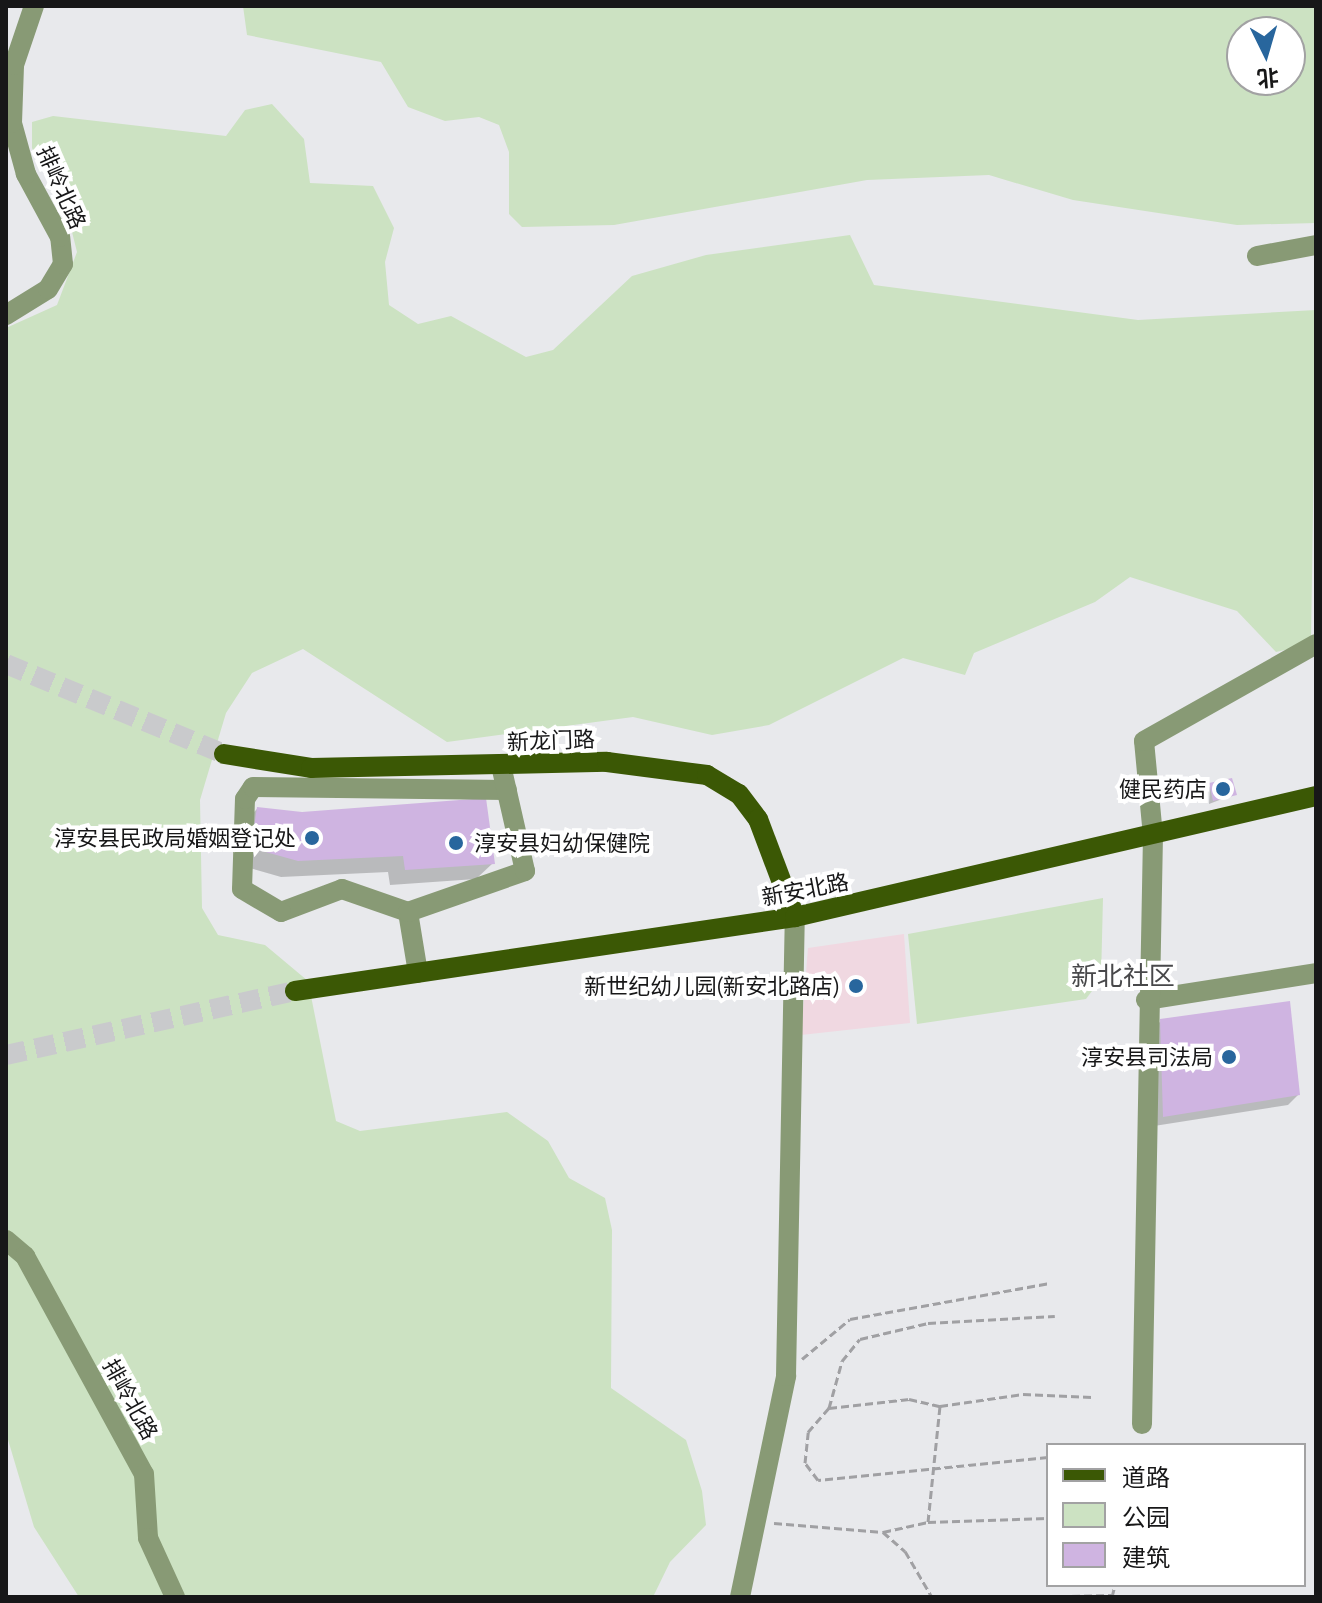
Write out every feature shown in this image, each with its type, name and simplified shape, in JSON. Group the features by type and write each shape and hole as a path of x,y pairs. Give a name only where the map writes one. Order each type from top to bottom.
{"main road":[{"name":"新龙门路","path":"224,754 325,769 607,762 707,775 739,794 758,819 795,917"},
{"name":"新安北路","path":"295,991 795,917 1316,796"}],"street":[{"name":"排岭北路","path":"6,315 48,289 63,264 60,237 26,174 12,123 14,30 34,6"},
{"path":"1257,256 1316,245"},
{"path":"1142,1424 1146,1000 1153,836 1144,741 1316,644"},
{"path":"501,765 507,790 525,871 408,912 342,889 281,912 242,889 245,799 253,787 507,790"},
{"path":"408,912 418,973"},
{"path":"740,1597 786,1376 795,917"},
{"path":"1146,1000 1316,973"},
{"name":"排岭北路","path":"6,1240 25,1256 144,1474 148,1538 175,1597"}],"path":[{"path":"786,1376 850,1319 1050,1283"},
{"path":"1046,1457 935,1463 818,1480 805,1463 808,1432 829,1408 842,1361 860,1339 928,1323 1055,1316"},
{"path":"829,1408 909,1399 940,1406 1023,1394 1092,1397"},
{"path":"928,1522 940,1406"},
{"path":"754,1518 805,1529 883,1532 928,1522 1046,1518"},
{"path":"883,1532 905,1551 932,1597"},
{"path":"1024,1597 1112,1596"}],"shaded area":[{"name":"新世纪幼儿园(新安北路店)","path":"904,934 910,1023 801,1035 808,948"}],"green space":[{"path":"243,6 1316,6 1316,223 1237,225 1073,200 989,175 867,180 614,225 522,227 509,214 509,152 499,125 479,117 445,121 408,107 381,62 247,35"},
{"path":"272,104 304,139 310,183 373,186 394,228 385,262 389,305 418,324 451,316 526,357 553,350 632,276 706,255 850,235 874,285 1138,320 1316,310 1311,644 1276,652 1237,611 1130,577 1095,602 974,653 965,675 903,658 769,725 712,735 633,717 447,742 303,649 252,673 226,713 200,800 202,908 218,935 265,945 308,981 336,1121 360,1131 507,1112 548,1141 569,1178 605,1198 612,1230 611,1388 686,1440 702,1491 706,1525 670,1562 653,1597 79,1597 34,1527 6,1433 6,328 57,305 77,252 69,220 32,148 32,122 53,116 226,136 245,110"},
{"path":"1103,898 1101,979 1086,999 917,1024 908,934"}],"building":[{"name":"健民药店","path":"1232,778 1237,795 1213,801 1209,783"},
{"name":"淳安县妇幼保健院","path":"486,798 495,864 405,870 403,856 298,861 251,848 257,807 302,812"},
{"name":"淳安县司法局","path":"1290,1001 1300,1095 1163,1117 1160,1019"}],"tunnel":[{"path":"6,664 224,754"},
{"path":"6,1055 295,991"}],"place":[{"name":"健民药店","path":"1223,789"},
{"name":"淳安县民政局婚姻登记处","path":"312,838"},
{"name":"淳安县妇幼保健院","path":"456,843"},
{"name":"新世纪幼儿园(新安北路店)","path":"856,986"},
{"name":"淳安县司法局","path":"1229,1057"}],"district":[{"name":"新北社区","path":"1123,976"}]}
